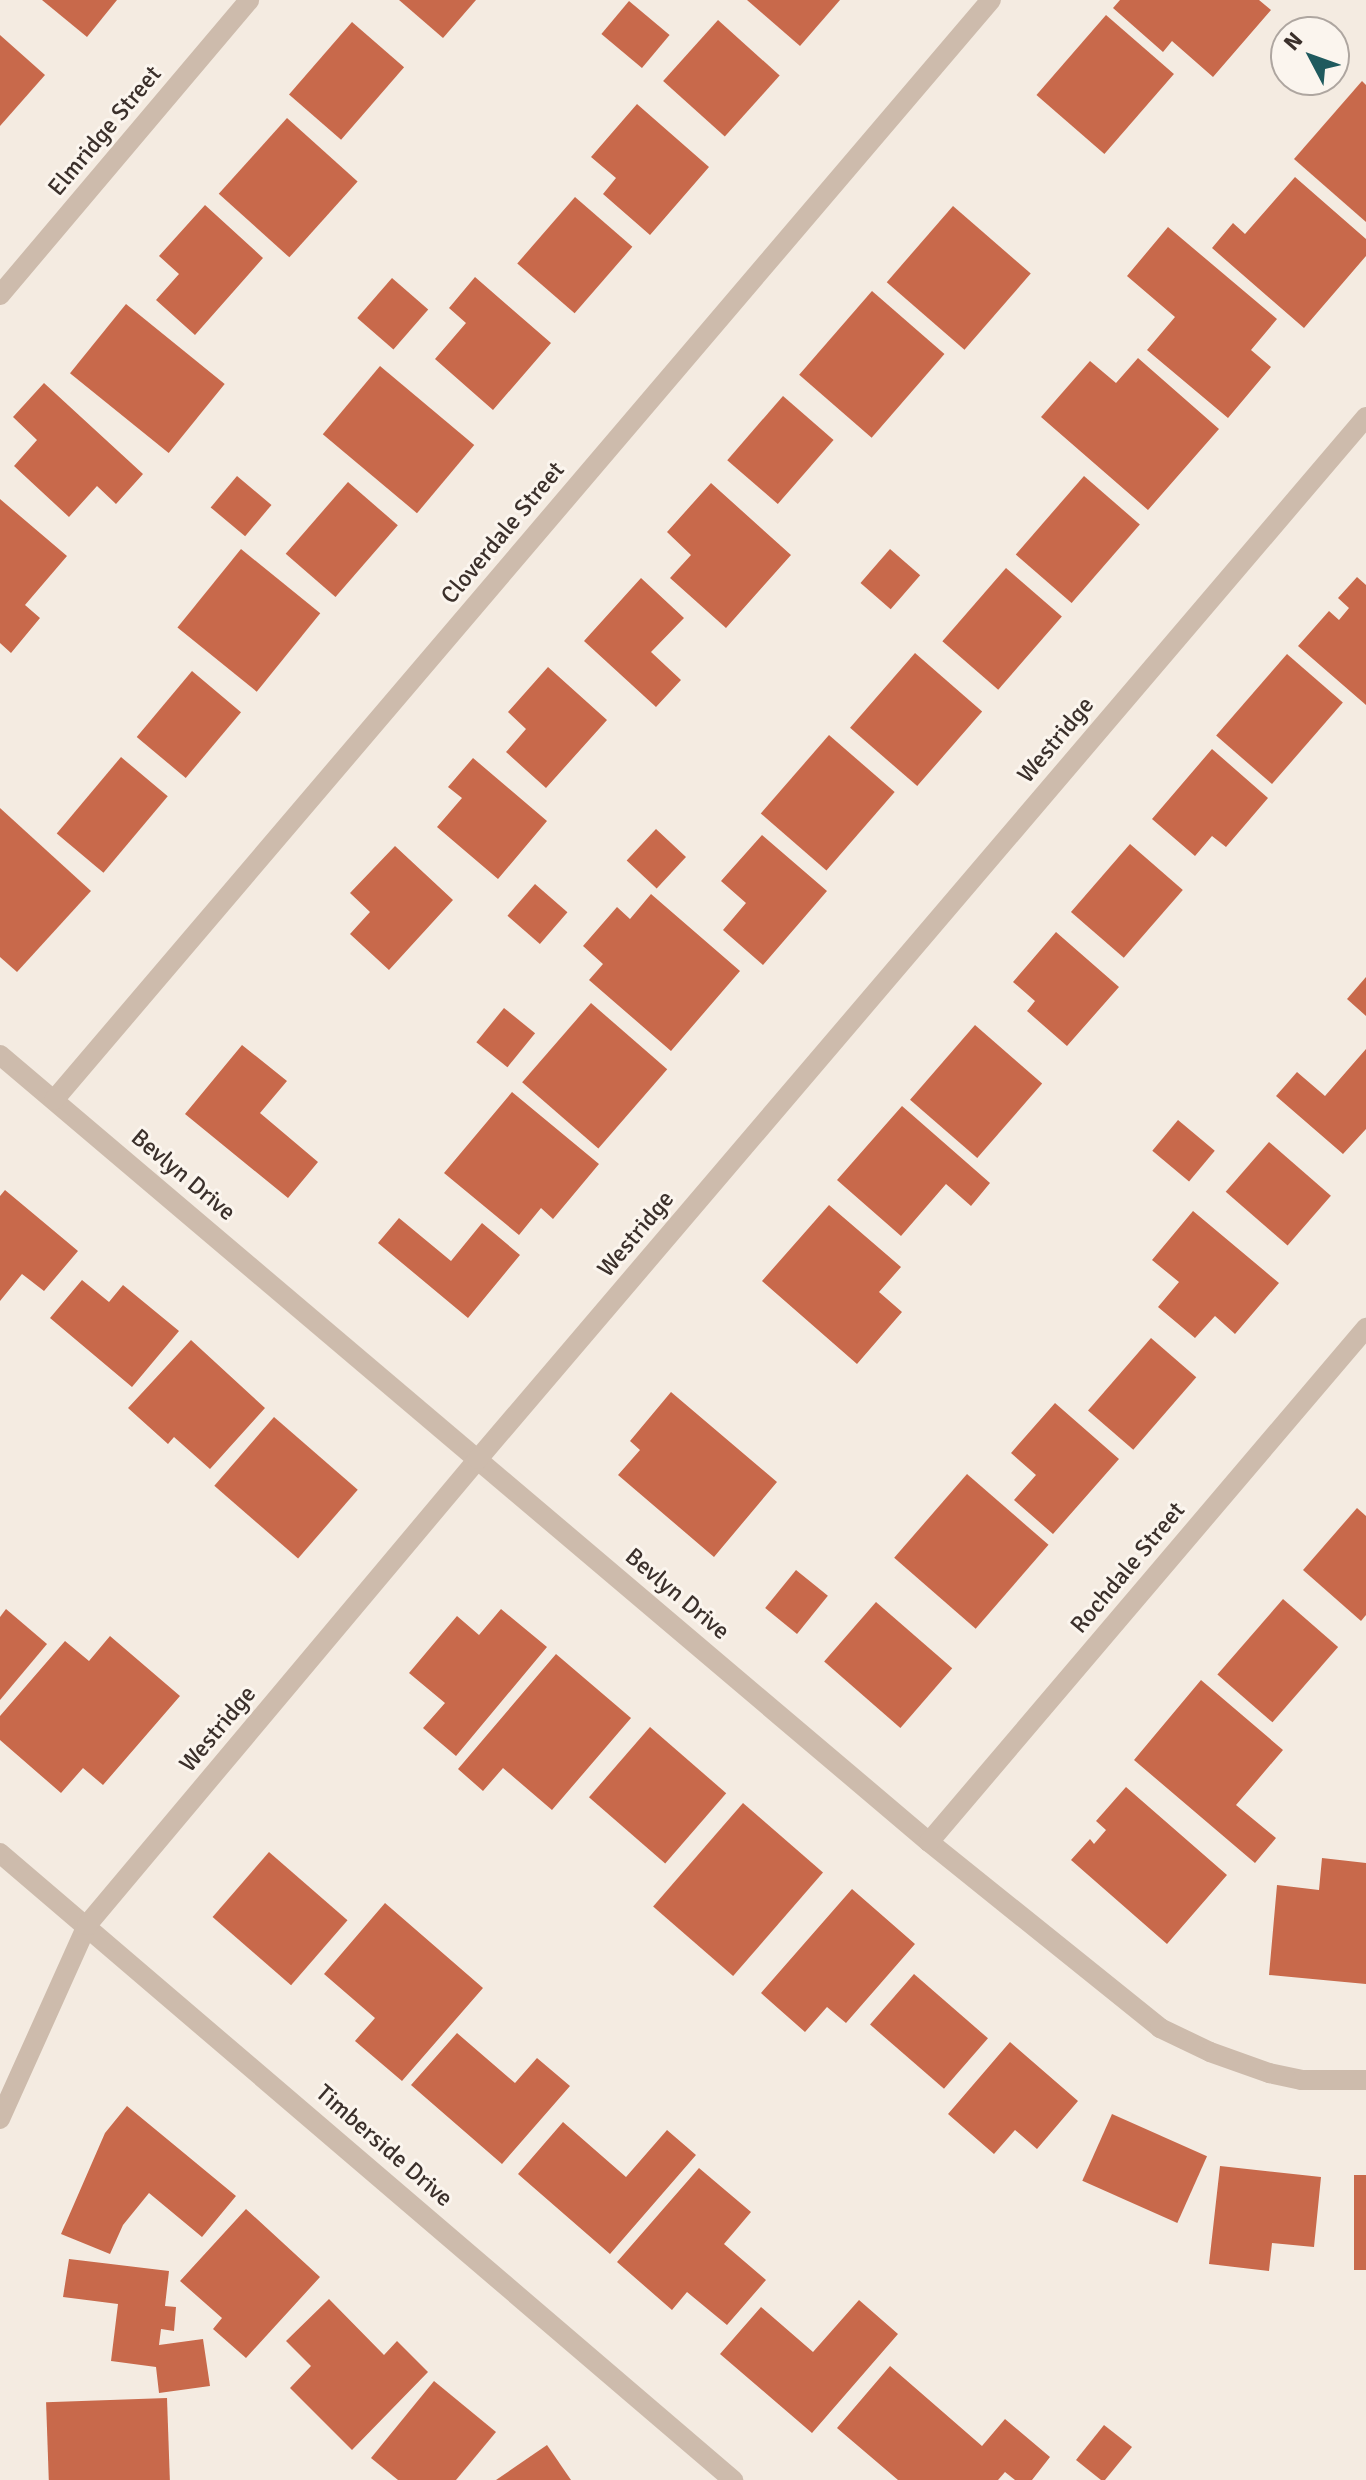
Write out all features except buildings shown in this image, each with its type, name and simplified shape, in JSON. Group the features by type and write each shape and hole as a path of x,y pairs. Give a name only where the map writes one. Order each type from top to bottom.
{"street":[{"name":"Elmridge Street","path":"0,295 249,0"},
{"name":"Cloverdale Street","path":"54,1100 991,0"},
{"name":"Westridge","path":"0,2119 87,1925 478,1459 1366,417"},
{"name":"Bevlyn Drive","path":"0,1055 929,1842 1160,2028 1210,2052 1269,2073 1301,2080 1366,2080"},
{"name":"Rochdale Street","path":"929,1842 1366,1328"},
{"name":"Timberside Drive","path":"0,1853 733,2480"}]}
